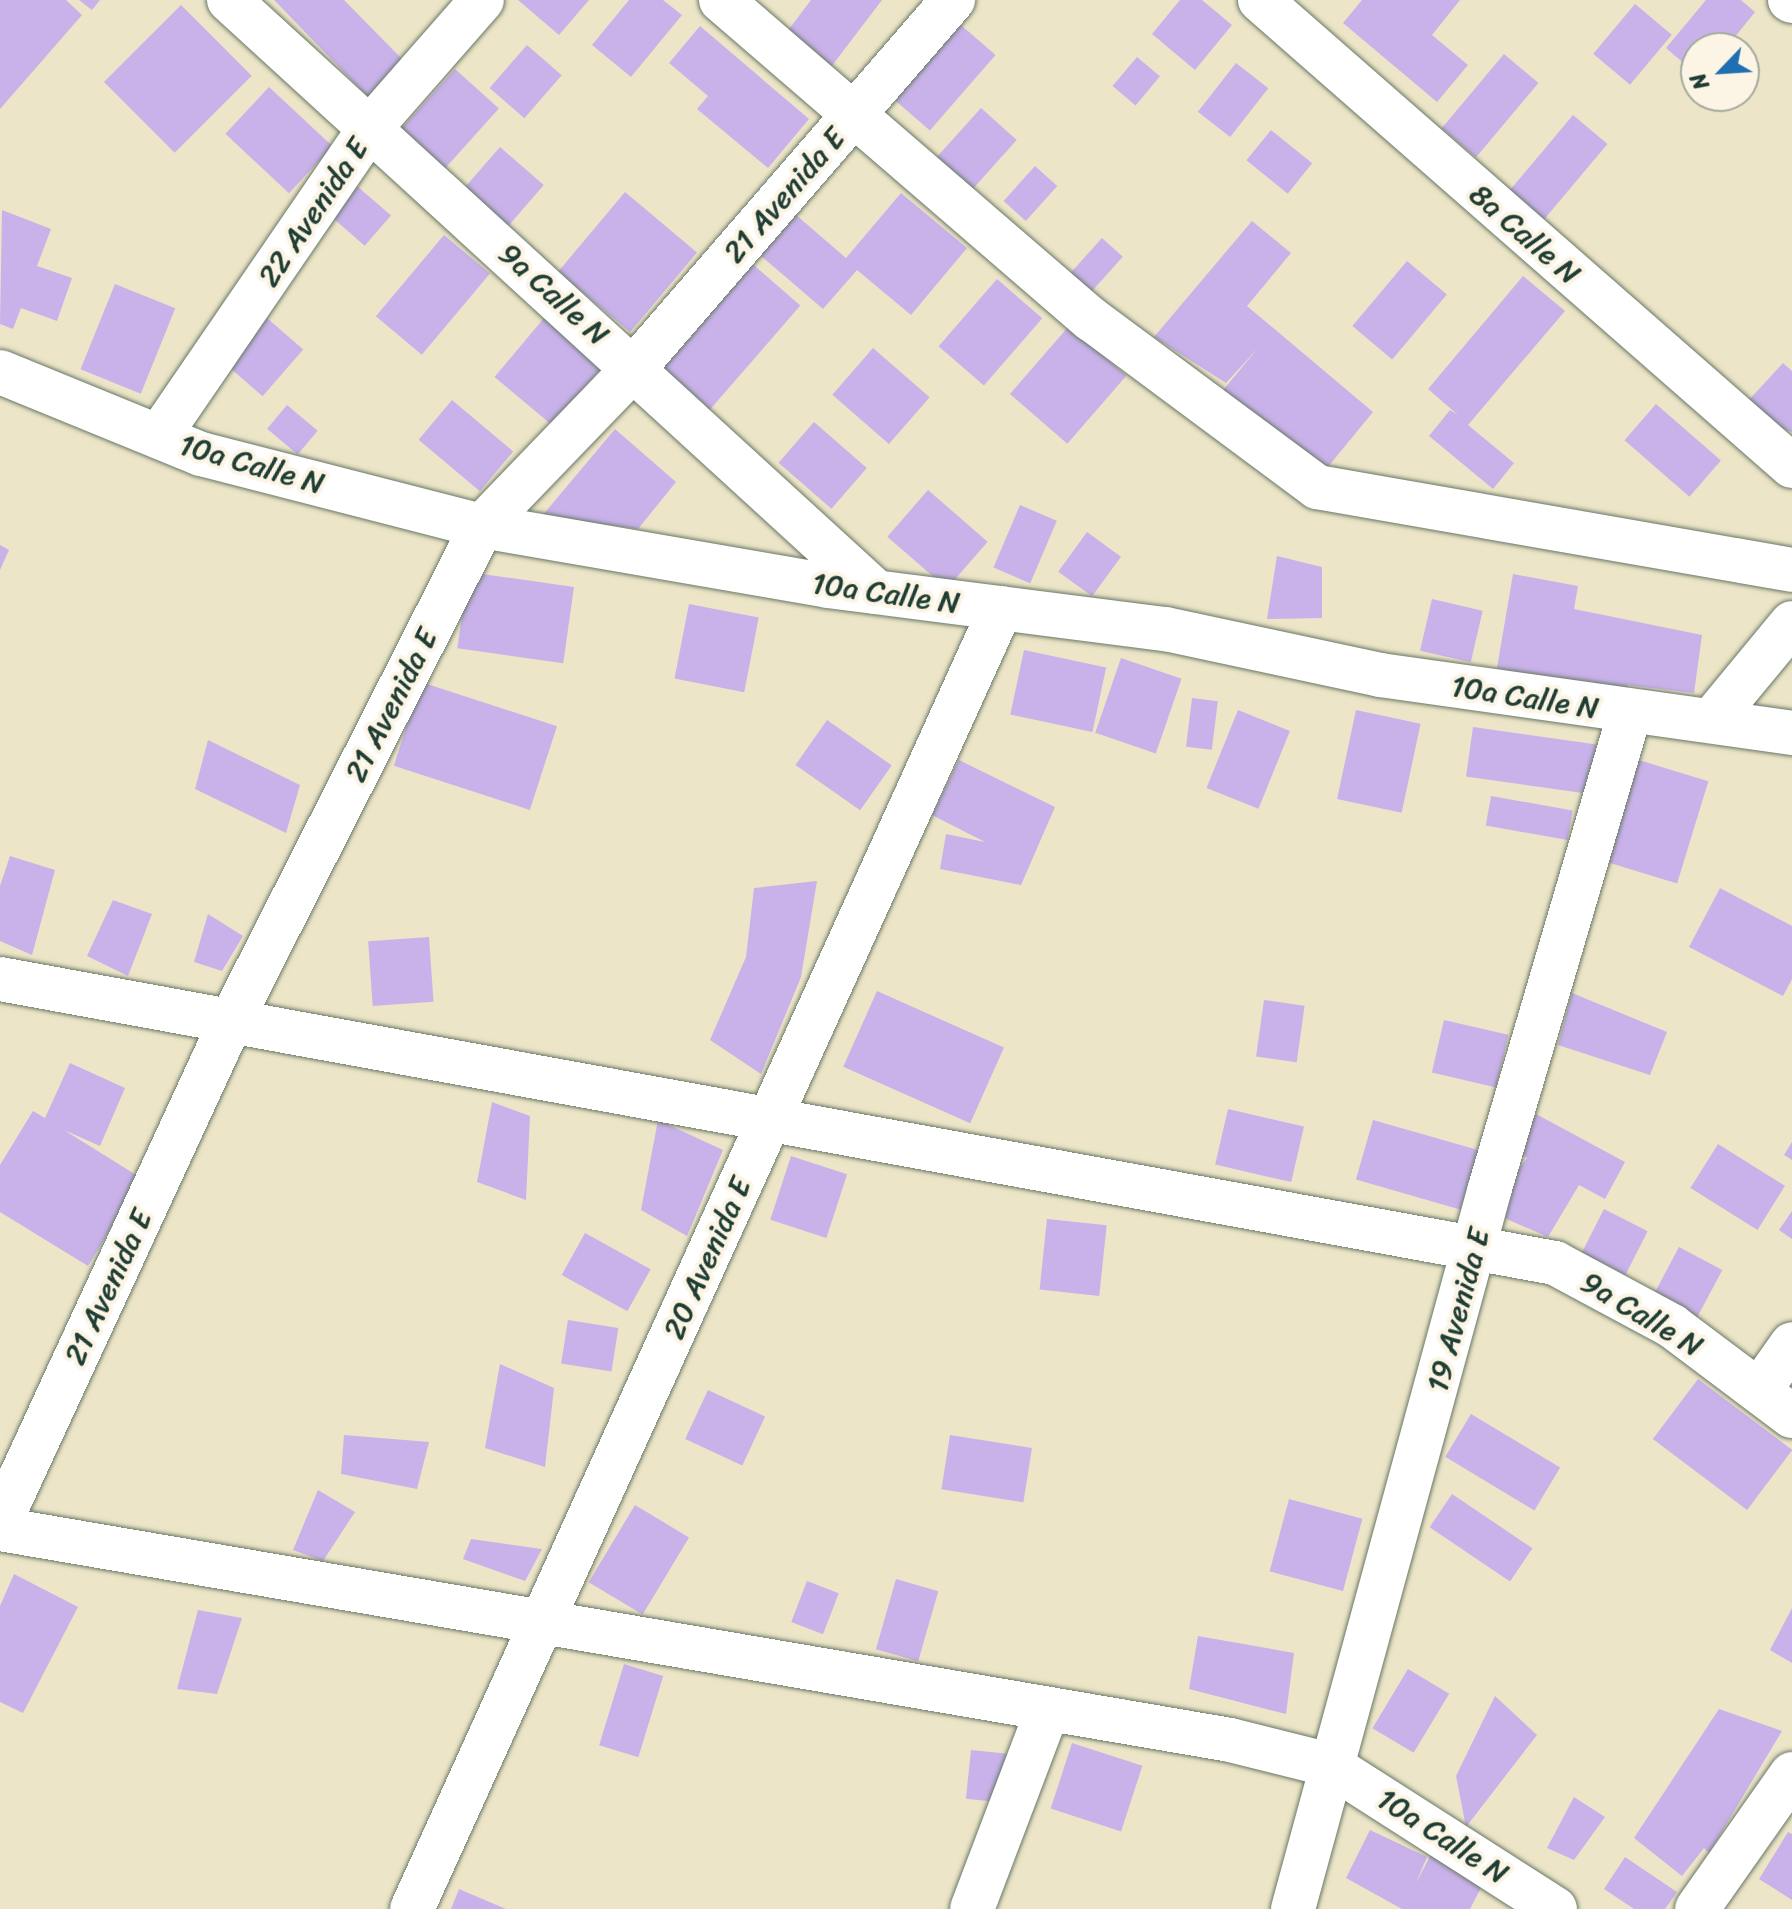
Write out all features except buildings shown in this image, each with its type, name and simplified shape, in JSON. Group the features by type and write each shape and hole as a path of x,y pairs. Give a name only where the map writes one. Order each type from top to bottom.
{"street":[{"name":"9a Calle N","path":"229,0 635,367 876,592"},
{"name":"22 Avenida E","path":"159,436 370,128 482,0"},
{"path":"721,0 852,117 1091,319 1317,487 1792,570"},
{"name":"21 Avenida E","path":"0,1522 232,1019 482,526 635,367 953,0"},
{"name":"8a Calle N","path":"1260,0 1792,466"},
{"name":"10a Calle N","path":"0,372 159,436 482,526 876,592 1166,629 1380,675 1630,713 1792,733"},
{"name":"20 Avenida E","path":"412,1909 1001,608"},
{"path":"1711,721 1792,623"},
{"name":"19 Avenida E","path":"1293,1909 1330,1765 1630,713"},
{"name":"9a Calle N","path":"0,979 1477,1246 1555,1263 1672,1326 1776,1404"},
{"path":"1776,1404 1792,1344"},
{"path":"0,1529 1048,1709 1330,1765"},
{"path":"972,1909 1048,1709"},
{"name":"10a Calle N","path":"1330,1765 1555,1909"},
{"path":"1697,1909 1792,1774"}]}
